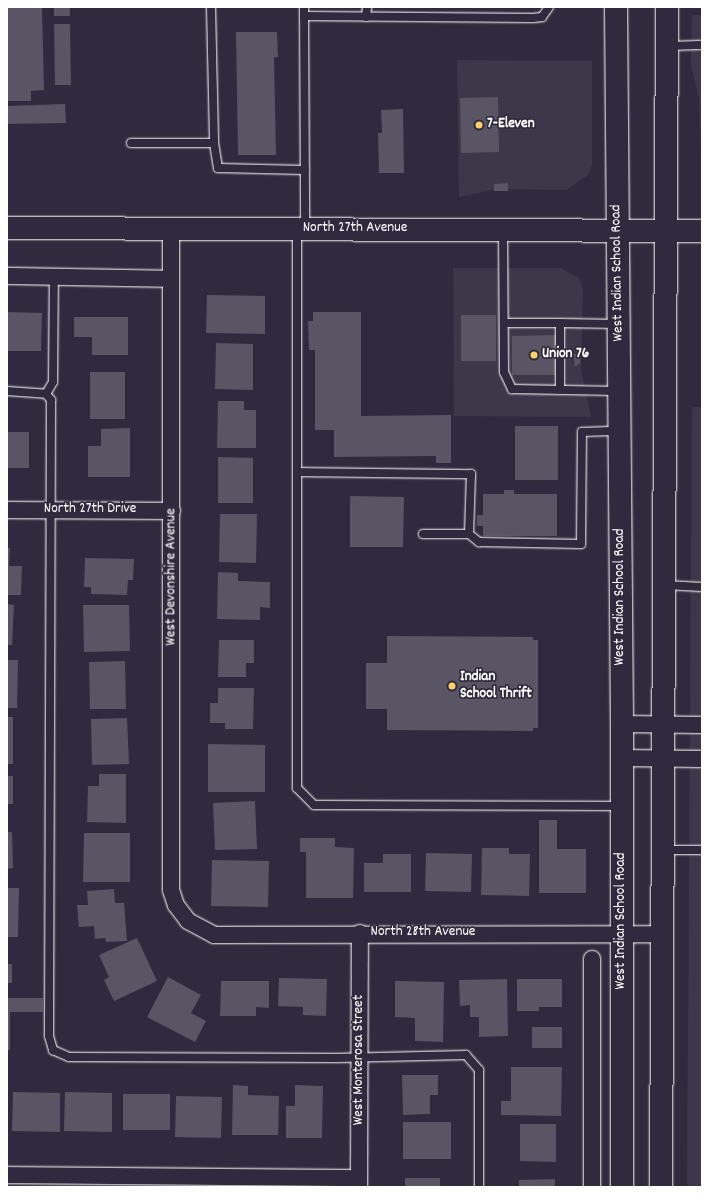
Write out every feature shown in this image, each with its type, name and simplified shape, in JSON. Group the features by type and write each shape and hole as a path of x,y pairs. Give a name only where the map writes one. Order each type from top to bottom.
{"main road":[{"name":"West Indian School Road","path":"616,7 622,724 622,1187"},
{"path":"661,1187 667,7"},
{"name":"North 27th Avenue","path":"7,228 502,230 618,232 702,231"}],"street":[{"name":"West Devonshire Avenue","path":"172,228 171,890 176,905 188,921"},
{"path":"7,276 171,279"},
{"name":"North 27th Drive","path":"7,510 172,511"},
{"path":"622,724 702,725"},
{"path":"622,758 702,759"},
{"name":"North 28th Avenue","path":"188,921 214,935 360,933 662,934"},
{"name":"West Monterosa Street","path":"359,1182 360,933"},
{"name":"West Indian School Road","path":"592,959 592,1187"},
{"path":"7,1175 359,1182"}],"lane":[{"path":"211,7 214,143 218,168 305,170"},
{"path":"304,7 305,170 301,229 297,472 297,788 314,805 622,806"},
{"path":"366,7 366,17"},
{"path":"304,16 533,18 542,17 549,7"},
{"path":"667,46 702,45"},
{"path":"131,143 214,143"},
{"path":"502,230 504,372 512,389 620,391"},
{"path":"46,394 53,382 54,276"},
{"path":"504,323 619,324"},
{"path":"560,323 560,390"},
{"path":"7,391 46,394 51,400 52,510 49,1036 52,1050 69,1057 360,1057 466,1055 479,1070 479,1187"},
{"path":"423,534 469,534 479,542 581,544 582,432 620,431"},
{"path":"297,472 471,474 469,534"},
{"path":"665,586 702,587"},
{"path":"663,850 702,850"}],"shaded area":[{"path":"692,15 702,15 702,178 699,98 691,66"},
{"path":"457,60 592,61 592,165 588,175 566,190 496,189 459,197"},
{"path":"453,268 560,268 579,278 583,289 581,369 591,417 454,416"},
{"path":"692,407 702,407 702,1187 687,1187"}],"building":[{"path":"7,7 42,7 44,90 31,91 31,101 7,101"},
{"path":"54,7 70,7 70,16 54,16"},
{"path":"54,24 70,24 71,85 55,85"},
{"path":"236,32 277,32 278,57 274,57 276,155 238,155"},
{"name":"7-Eleven","path":"498,97 499,152 461,153 460,98"},
{"path":"65,104 66,123 7,124 7,106"},
{"path":"403,109 404,173 379,173 378,133 382,133 381,110"},
{"path":"508,183 508,191 494,191 494,184"},
{"path":"207,295 265,296 265,334 206,333"},
{"path":"7,312 42,313 41,351 7,351"},
{"path":"313,312 361,312 361,416 451,415 451,463 436,463 436,456 334,457 334,430 315,430 315,350 309,350 308,321 313,321"},
{"path":"461,315 496,315 496,361 461,361"},
{"path":"74,317 128,317 128,355 92,355 92,337 74,337"},
{"name":"Union 76","path":"556,335 556,375 512,375 512,336"},
{"path":"216,343 253,344 253,390 215,389"},
{"path":"574,354 580,354 580,363 575,367"},
{"path":"90,372 125,372 125,419 90,419"},
{"path":"218,401 244,401 244,410 256,410 256,448 217,448"},
{"path":"515,426 558,426 558,480 515,480"},
{"path":"130,428 130,477 88,477 88,446 101,446 101,429"},
{"path":"7,432 29,432 29,468 7,468"},
{"path":"218,457 253,458 253,503 218,503"},
{"path":"504,490 514,490 514,494 557,494 557,536 483,536 483,526 477,526 477,515 483,515 483,494 504,494"},
{"path":"350,496 404,497 403,547 350,547"},
{"path":"220,514 257,514 256,563 219,562"},
{"path":"7,548 10,548 9,566 22,566 21,595 7,595"},
{"path":"85,558 134,559 133,580 128,580 127,595 91,594 91,587 84,587"},
{"path":"218,572 238,573 238,581 270,582 270,608 260,607 260,620 217,619"},
{"path":"7,604 14,605 12,645 7,645"},
{"path":"83,605 129,605 130,651 84,652"},
{"name":"Indian School Thrift","path":"387,636 533,637 533,640 538,640 538,728 533,728 533,731 387,730 387,709 366,709 366,663 387,663"},
{"path":"219,640 254,640 254,663 246,663 246,677 218,677"},
{"path":"7,660 18,660 17,708 7,708"},
{"path":"125,661 126,709 90,709 89,662"},
{"path":"218,688 254,688 253,729 225,729 225,723 210,723 210,703 218,703"},
{"path":"7,717 13,717 13,764 7,764"},
{"path":"127,718 129,764 92,765 91,719"},
{"path":"208,744 265,745 265,792 208,792"},
{"path":"99,774 126,774 126,823 87,822 88,786 99,786"},
{"path":"7,776 13,776 13,804 7,804"},
{"path":"255,801 257,849 215,850 213,803"},
{"path":"539,820 557,820 557,849 586,849 586,893 539,893"},
{"path":"7,832 12,832 13,868 7,869"},
{"path":"84,833 130,833 130,882 83,882"},
{"path":"300,838 335,838 335,847 354,848 353,898 306,898 306,852 300,852"},
{"path":"482,848 509,848 509,854 530,854 529,896 481,895"},
{"path":"426,853 472,854 471,892 425,891"},
{"path":"383,854 411,854 411,892 364,892 364,863 383,863"},
{"path":"212,860 269,861 268,907 211,906"},
{"path":"7,888 19,888 18,937 7,937"},
{"path":"114,889 115,903 124,903 127,941 106,942 105,938 95,939 94,926 79,927 77,905 88,905 87,891"},
{"path":"137,938 157,981 114,1001 104,980 109,977 99,955"},
{"path":"7,964 12,964 12,983 7,983"},
{"path":"168,977 201,995 191,1013 206,1021 195,1042 147,1017"},
{"path":"279,978 327,979 326,1016 303,1015 303,1007 278,1006"},
{"path":"507,979 508,1036 479,1037 479,1017 470,1017 470,1005 460,1006 459,980"},
{"path":"517,979 562,979 562,1007 539,1007 539,1011 517,1011"},
{"path":"221,981 269,981 269,1008 256,1007 256,1016 220,1016"},
{"path":"395,981 444,982 443,1042 415,1041 415,1018 395,1017"},
{"path":"7,998 43,998 43,1012 10,1012 10,1050 7,1050"},
{"path":"532,1027 562,1027 562,1048 532,1048"},
{"path":"511,1067 562,1067 561,1116 501,1115 501,1101 511,1101"},
{"path":"402,1075 438,1075 438,1095 430,1095 430,1114 403,1115"},
{"path":"233,1085 248,1086 248,1095 279,1096 278,1135 232,1135"},
{"path":"295,1085 323,1086 322,1138 286,1138 286,1106 295,1106"},
{"path":"13,1092 60,1093 60,1132 12,1131"},
{"path":"65,1092 112,1093 112,1132 64,1131"},
{"path":"123,1094 170,1094 170,1130 123,1130"},
{"path":"176,1096 222,1097 221,1138 175,1137"},
{"path":"403,1122 451,1122 451,1159 403,1159"},
{"path":"520,1124 556,1124 556,1162 520,1161"},
{"path":"405,1178 440,1178 440,1187 405,1187"},
{"path":"555,1179 555,1187 519,1187 519,1180"}],"place":[{"name":"7-Eleven","path":"479,125"},
{"name":"Union 76","path":"534,355"},
{"name":"Indian School Thrift","path":"452,686"}]}
